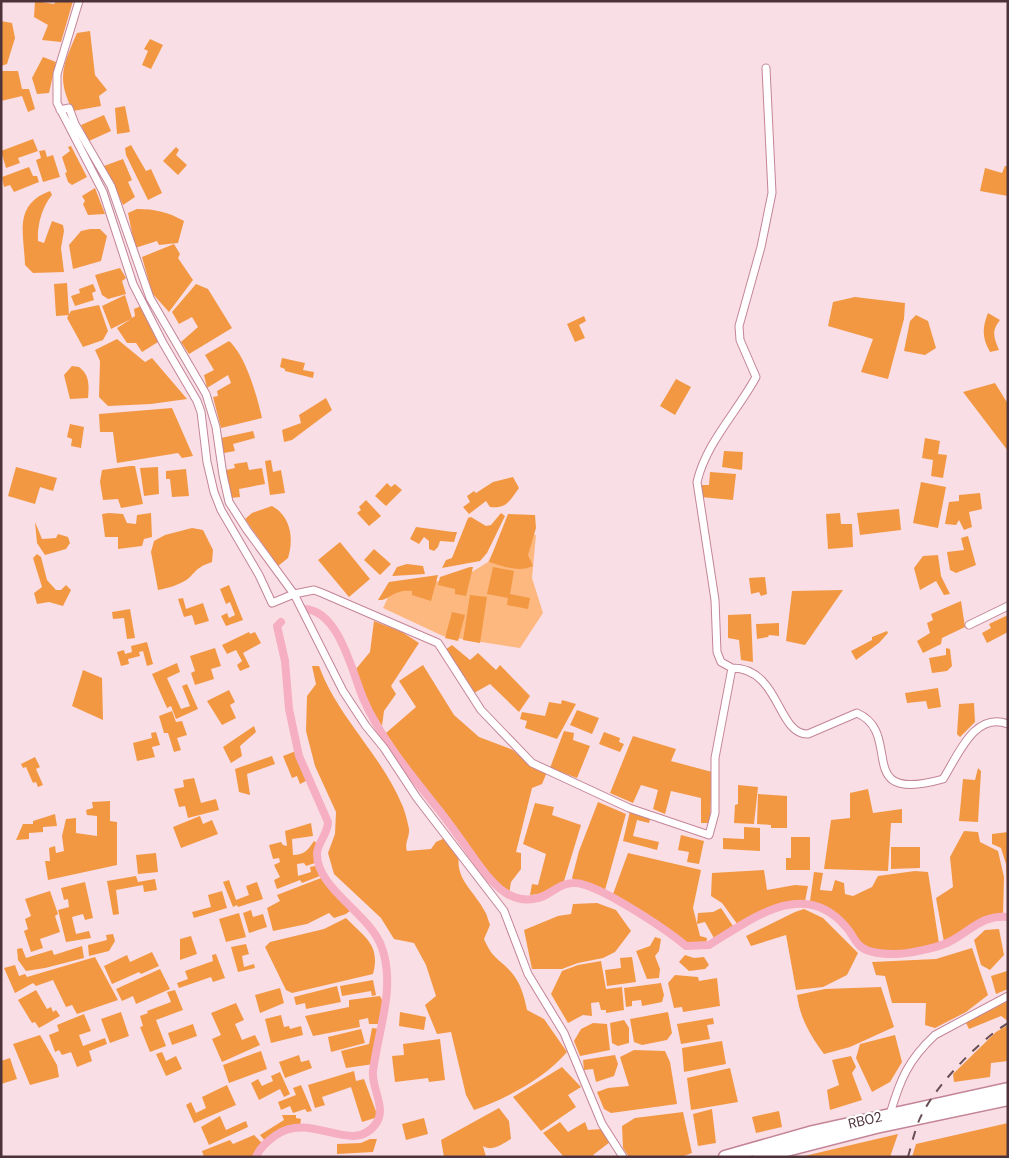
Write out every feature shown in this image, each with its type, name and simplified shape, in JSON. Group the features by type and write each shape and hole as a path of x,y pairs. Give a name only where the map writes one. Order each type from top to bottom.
{"highway":[{"name":"RB02","path":"725,1157 813,1132 1008,1089"},
{"name":"RB02","path":"759,1157 876,1126 1008,1099"}],"street":[{"path":"79,1 57,74 56,96 111,186 150,298 216,427 222,474 229,502 246,530 294,594 343,691 366,726 384,748 417,798 504,911 528,974 564,1033 602,1124 623,1157"},
{"path":"766,68 772,193 761,247 740,326 740,340 756,377 746,395 720,431 697,482 715,600 718,657 721,662 732,668 750,670 764,681 792,728 802,734 808,734 857,713 865,717 876,730 886,772 896,783 903,785 919,785 943,779 971,735 986,721 995,720 1008,724"},
{"path":"64,109 103,192 133,284 202,399 209,475 221,510 272,603 294,594 314,590 438,643 480,710 532,763 629,808 709,835 715,813 715,758 732,668"},
{"path":"969,624 1008,606"},
{"path":"890,1114 906,1067 928,1041 935,1035 1008,996"}],"shaded area":[{"path":"35,1 54,4 56,1 73,1 61,42 42,40 48,25 34,17"},
{"path":"1,21 12,23 15,38 7,64 1,66"},
{"path":"90,31 95,75 107,90 99,96 101,106 73,111 64,89 63,72 77,33"},
{"path":"150,39 163,45 151,69 142,65 148,51 144,49"},
{"path":"43,57 56,62 49,93 37,94 32,78"},
{"path":"1,71 18,71 22,89 29,89 35,109 28,112 22,96 1,101"},
{"path":"125,106 130,132 117,134 115,108"},
{"path":"104,115 111,131 89,141 81,125"},
{"path":"33,139 38,151 18,158 20,163 6,168 1,151"},
{"path":"131,145 146,171 151,169 162,193 148,200 126,155 125,148"},
{"path":"71,146 87,177 72,185 68,182 62,157 70,151 68,147"},
{"path":"176,147 179,150 176,155 187,165 178,175 163,161"},
{"path":"45,150 47,157 53,155 60,177 43,182 36,160 41,158 39,151"},
{"path":"123,159 132,180 128,182 135,197 123,205 104,166"},
{"path":"1005,166 1008,166 1008,196 980,191 985,168 1002,173"},
{"path":"29,167 33,176 37,176 39,182 14,192 10,185 4,187 2,177"},
{"path":"95,188 105,214 88,215 82,196"},
{"path":"50,191 52,195 45,205 39,223 38,241 44,243 52,221 63,225 64,231 61,248 64,272 33,273 25,265 23,221 30,204 38,197"},
{"path":"137,209 161,212 184,221 178,243 159,245 157,241 135,248 128,213"},
{"path":"100,229 107,236 101,261 73,269 69,245 81,231"},
{"path":"174,244 180,254 178,258 193,280 169,312 152,293 142,257"},
{"path":"120,268 126,278 122,281 126,294 108,299 102,295 95,275"},
{"path":"67,283 69,315 56,316 54,284"},
{"path":"93,284 96,291 92,293 94,300 75,306 71,296 80,293 79,289"},
{"path":"196,284 208,289 232,328 189,354 181,342 198,327 192,317 179,324 172,312"},
{"path":"125,295 132,318 135,316 134,309 141,306 158,342 142,352 136,343 127,343 117,328 131,319 111,329 102,306"},
{"path":"855,297 905,303 904,319 888,379 861,372 873,339 828,326 833,302"},
{"path":"99,305 108,331 103,340 83,347 67,318 71,311"},
{"path":"988,313 1000,320 994,331 999,350 990,352 985,342 984,333"},
{"path":"916,315 928,321 936,348 925,355 904,351 910,321"},
{"path":"584,316 586,321 579,325 585,338 575,342 567,324"},
{"path":"117,339 145,362 152,358 187,399 151,404 108,406 99,397 100,361 95,350"},
{"path":"229,341 246,366 262,418 221,428 213,397 218,396 217,391 231,383 228,375 207,388 204,375 214,370 205,355"},
{"path":"282,358 305,363 303,370 314,372 313,378 285,371 285,369 280,367"},
{"path":"72,366 79,367 87,377 88,398 70,399 64,375"},
{"path":"676,379 691,387 675,415 660,406"},
{"path":"995,383 1008,404 1008,451 963,392"},
{"path":"326,398 332,410 292,440 284,442 282,430 301,423 299,415"},
{"path":"172,408 193,456 182,458 178,453 117,463 113,432 100,432 99,414"},
{"path":"70,424 84,427 81,448 71,446 72,439 67,437"},
{"path":"253,431 255,438 233,444 235,451 224,453 221,438"},
{"path":"925,438 940,441 938,454 947,455 943,478 931,476 933,460 922,458"},
{"path":"724,451 743,452 742,470 722,467"},
{"path":"271,460 273,472 281,470 285,493 270,495 265,461"},
{"path":"247,462 249,470 262,468 265,484 239,489 240,497 231,498 226,470 235,468 234,464"},
{"path":"135,466 143,504 121,508 118,499 103,500 100,482 102,470"},
{"path":"16,467 57,478 53,491 40,487 35,504 8,496"},
{"path":"158,467 159,494 144,496 140,468"},
{"path":"186,469 189,496 172,497 170,479 166,479 166,471"},
{"path":"710,472 736,474 733,500 701,497 702,485 709,485"},
{"path":"513,477 519,488 504,505 490,507 486,501 469,514 463,507 470,502 467,496 474,491 476,493 493,482"},
{"path":"921,482 946,487 938,528 913,523"},
{"path":"387,483 391,487 395,484 402,490 386,506 375,496"},
{"path":"980,493 982,509 969,512 972,527 964,530 959,520 956,525 945,524 949,502 959,501 959,495"},
{"path":"366,500 381,516 369,526 357,513 361,510 359,507"},
{"path":"272,506 278,510 287,522 291,536 288,558 278,566 245,519 252,513"},
{"path":"899,509 901,530 860,535 857,513"},
{"path":"151,513 152,537 144,539 142,546 118,549 118,537 105,537 102,514 123,514 127,523 136,524 137,515"},
{"path":"501,513 505,516 487,553 480,561 442,568 446,560 452,558 468,518 471,517 486,526 491,525"},
{"path":"840,513 841,524 852,524 853,547 828,549 826,514"},
{"path":"508,514 535,515 536,528 528,555 533,566 517,569 489,562"},
{"path":"35,522 42,539 56,538 58,534 68,537 70,543 66,549 45,555 37,543"},
{"path":"416,527 457,532 454,542 440,541 434,551 429,549 429,541 424,537 419,544 410,539"},
{"path":"192,528 203,530 213,550 212,562 201,567 182,583 158,590 151,552 154,541 165,535"},
{"path":"504,531 536,535 532,578 543,613 520,648 443,636 383,608 391,591 467,575 488,562"},
{"path":"968,536 976,565 956,573 950,570 947,552 964,550 961,538"},
{"path":"340,542 370,579 349,597 318,560"},
{"path":"374,549 391,564 380,575 364,560"},
{"path":"37,554 41,557 47,580 56,590 61,590 66,585 71,590 63,606 49,602 37,604 34,593 42,587 33,558"},
{"path":"938,555 941,576 950,594 944,595 936,581 920,590 914,568 923,556"},
{"path":"407,564 423,566 425,574 392,576 397,567"},
{"path":"473,567 466,596 455,594 455,589 438,585 440,577"},
{"path":"493,567 514,571 510,594 530,598 528,609 507,605 508,598 487,594"},
{"path":"438,575 431,601 412,595 412,591 396,593 386,599 378,600 389,582"},
{"path":"765,577 767,594 761,596 759,592 751,594 749,578"},
{"path":"229,585 243,620 226,626 221,616 227,613 229,618 235,615 230,602 226,604 220,589"},
{"path":"843,590 805,645 786,641 792,591"},
{"path":"470,595 487,597 480,643 463,640"},
{"path":"183,598 186,609 203,603 209,621 195,625 192,615 184,617 178,599"},
{"path":"961,601 965,627 942,638 941,644 923,653 917,641 930,633 927,623 933,620 931,614"},
{"path":"130,609 135,638 127,639 124,618 113,619 112,612"},
{"path":"452,612 465,615 458,641 445,638"},
{"path":"751,614 753,662 741,660 739,640 728,638 728,615"},
{"path":"1008,615 1008,632 987,643 982,633 991,628 989,624"},
{"path":"374,621 402,632 419,643 391,686 396,694 384,711 382,726 370,707 356,669 370,652"},
{"path":"779,623 779,636 769,635 768,637 757,639 756,624"},
{"path":"887,631 888,633 879,643 856,660 851,651 872,640 872,637"},
{"path":"249,632 250,634 255,632 261,643 243,653 250,667 240,671 237,665 242,661 236,650 227,654 222,645"},
{"path":"147,642 153,664 147,666 143,651 139,652 140,656 128,659 129,664 121,666 117,652 124,650 125,654 132,652 131,646"},
{"path":"452,645 470,660 478,653 496,670 500,665 530,696 519,712 490,684 474,693 445,650"},
{"path":"215,648 221,666 211,669 214,679 195,685 191,673 195,671 190,656"},
{"path":"946,648 950,649 952,666 947,671 932,673 929,658 946,655"},
{"path":"177,663 180,672 167,678 181,709 190,706 182,686 187,684 198,709 176,719 171,706 167,708 152,674"},
{"path":"423,665 454,715 479,737 513,750 528,764 547,772 542,784 532,788 516,852 521,853 521,869 511,882 509,894 489,875 420,784 386,733 416,707 399,681"},
{"path":"312,666 319,666 337,703 384,770 394,788 403,807 409,827 407,851 431,849 436,842 445,838 459,856 460,872 487,915 490,925 484,939 487,946 518,981 527,1010 544,1019 567,1052 547,1071 524,1087 474,1110 466,1095 451,1032 437,1034 425,1005 436,996 426,965 414,943 394,939 381,918 334,874 328,853 335,834 336,812 315,766 306,731 307,696 316,684"},
{"path":"83,670 102,678 103,720 72,706"},
{"path":"938,688 941,707 928,709 926,701 907,703 905,693"},
{"path":"229,690 235,702 230,705 236,718 222,725 207,701"},
{"path":"562,700 576,704 557,739 525,728 527,721 520,719 522,712 545,716 549,702 561,704"},
{"path":"974,703 975,722 960,737 957,734 959,704"},
{"path":"577,710 599,718 592,734 570,725"},
{"path":"172,711 176,722 182,721 187,735 177,738 181,750 174,752 168,733 164,733 159,716"},
{"path":"254,726 256,732 240,746 242,756 231,763 223,747"},
{"path":"564,731 574,733 573,740 590,746 577,778 550,768"},
{"path":"156,732 160,745 152,747 155,757 137,761 133,743 152,738 151,733"},
{"path":"604,732 620,738 619,742 624,744 620,752 599,744"},
{"path":"633,736 676,749 671,761 712,772 710,823 701,823 701,798 671,791 665,814 653,809 658,790 641,785 633,803 610,793"},
{"path":"296,751 308,780 300,784 297,776 292,778 283,756"},
{"path":"272,756 275,764 247,774 250,795 239,792 235,769"},
{"path":"35,757 40,767 36,769 43,785 38,787 36,782 33,783 26,767 23,768 21,764"},
{"path":"978,768 981,771 978,822 959,821 963,779 975,780"},
{"path":"194,778 201,803 216,799 219,810 188,818 185,806 179,807 174,789 184,787 183,780"},
{"path":"738,785 758,787 754,824 734,823 735,805 738,804"},
{"path":"868,789 873,813 902,809 902,823 891,823 888,871 824,869 831,820 850,818 850,793"},
{"path":"758,794 787,796 787,828 771,828 771,825 757,824"},
{"path":"110,801 110,821 117,822 117,865 48,880 45,861 50,861 49,848 55,846 56,853 64,851 62,836 66,819 76,818 76,833 97,836 97,816 87,815 86,810 93,808 92,802"},
{"path":"598,802 626,814 605,890 576,882 572,878 579,851"},
{"path":"535,803 554,807 552,815 581,825 564,881 539,894 530,895 532,884 538,885 546,854 523,844"},
{"path":"630,811 651,816 649,823 637,820 633,836 659,842 657,850 623,841"},
{"path":"55,814 57,826 43,827 43,832 29,833 29,839 16,840 23,824 33,824 33,821"},
{"path":"200,816 203,824 212,820 218,834 181,848 173,827"},
{"path":"311,823 313,836 292,839 293,855 305,851 314,841 318,844 314,852 315,863 306,866 304,863 297,864 298,876 311,872 310,867 315,866 320,876 302,883 300,880 277,889 274,880 280,877 274,865 280,862 279,858 273,859 269,845 281,842 287,846 285,831"},
{"path":"744,827 760,828 760,851 723,849 723,838 744,839"},
{"path":"964,831 978,832 980,842 998,851 1004,877 1003,915 994,915 979,920 959,935 944,942 936,898 953,887 950,857"},
{"path":"1008,832 1008,914 1006,864 1001,848 992,844 992,834"},
{"path":"681,835 704,841 699,864 687,862 689,852 678,850"},
{"path":"791,837 810,837 810,870 786,870 786,858 791,858"},
{"path":"891,847 920,847 920,868 891,869"},
{"path":"156,853 158,872 138,874 136,855"},
{"path":"628,853 701,870 693,908 700,936 707,938 706,945 686,945 613,894"},
{"path":"764,870 767,890 795,885 808,886 805,901 773,907 738,925 722,903 711,896 712,873"},
{"path":"915,871 928,872 939,943 897,952 876,951 861,944 838,914 810,901 814,872 823,873 820,890 832,891 835,880 844,883 845,894 853,896 872,887 878,876"},
{"path":"136,876 138,882 155,879 157,890 144,892 143,885 116,890 119,914 113,915 107,881"},
{"path":"321,878 351,910 334,918 329,913 307,924 273,931 267,908 280,901 277,895"},
{"path":"229,880 236,900 249,895 246,886 257,882 263,899 233,907 223,882"},
{"path":"85,882 93,918 85,920 83,914 72,917 76,934 89,931 91,938 66,942 58,910 69,907 68,899 64,900 61,888"},
{"path":"50,891 58,914 55,916 60,932 40,939 43,948 31,952 24,931 28,929 25,919 31,916 25,899"},
{"path":"222,891 227,908 194,918 192,912 211,907 208,895"},
{"path":"597,903 616,910 631,931 615,952 603,958 578,963 562,969 532,969 524,930 558,916 571,914 573,904"},
{"path":"721,908 735,929 715,940 705,922 697,924 698,913 713,912"},
{"path":"804,909 823,918 858,953 847,975 823,987 796,990 786,935 751,946 746,936"},
{"path":"251,910 253,917 263,914 267,927 249,933 243,913"},
{"path":"239,913 246,937 226,942 219,919"},
{"path":"346,918 365,936 373,948 375,964 373,974 292,993 286,990 265,947 270,942 324,929"},
{"path":"999,929 1004,955 990,970 981,965 974,940 985,930"},
{"path":"113,934 115,941 109,951 89,956 88,945 107,940 106,935"},
{"path":"191,936 197,954 180,960 180,939"},
{"path":"655,937 661,939 659,951 655,956 660,969 659,978 647,979 636,951 650,946"},
{"path":"246,944 249,954 242,956 244,967 254,964 255,968 238,972 231,947"},
{"path":"82,946 84,958 45,968 26,971 18,960 17,949 22,948 26,958 52,950 54,955"},
{"path":"972,948 988,995 966,1012 935,1028 925,1025 926,1003 892,1003 885,976 876,975 872,962 936,959"},
{"path":"152,952 159,966 141,974 139,972 112,984 104,966 127,955 130,962"},
{"path":"216,954 225,978 213,982 211,977 179,988 177,983 188,979 185,971 213,961 212,955"},
{"path":"685,955 694,958 704,957 709,965 705,969 689,971 679,962"},
{"path":"95,957 118,1000 77,1014 72,1005 66,1007 53,980 36,986 33,983 15,993 4,968 15,965 19,976 25,974 27,977"},
{"path":"632,957 636,982 607,986 605,970 621,968 620,958"},
{"path":"601,961 606,989 622,987 624,1010 606,1013 606,1010 601,1010 599,1002 591,1003 592,1016 583,1015 568,1023 551,994 562,971 578,965"},
{"path":"1008,968 1008,989 996,994 991,976 1007,971"},
{"path":"160,969 170,989 136,1004 133,996 122,1001 116,989"},
{"path":"675,975 698,977 699,981 717,978 720,1006 683,1012 682,1007 674,1008 668,983"},
{"path":"373,980 376,995 372,996 371,991 342,996 340,986"},
{"path":"661,983 664,995 662,1002 642,1006 641,1000 632,1001 632,1006 626,1007 624,988"},
{"path":"337,986 341,1002 306,1009 305,1003 296,1005 294,997"},
{"path":"881,987 894,1027 850,1047 824,1054 806,1026 797,995 825,989"},
{"path":"280,988 284,1003 260,1013 255,995"},
{"path":"36,990 47,1009 51,1007 53,1012 56,1010 60,1016 39,1028 35,1022 32,1023 18,1000"},
{"path":"175,990 183,1010 156,1020 166,1046 150,1052 140,1027 143,1026 140,1016 148,1013 147,1011 171,1002 167,992"},
{"path":"380,996 384,1004 379,1024 369,1024 368,1018 359,1020 360,1027 313,1036 305,1016 349,1007 349,1000"},
{"path":"1008,999 1008,1021 1001,1016 969,1029 965,1021"},
{"path":"236,1003 244,1020 235,1024 242,1040 255,1035 260,1045 222,1062 212,1039 221,1035 211,1013"},
{"path":"121,1012 129,1036 110,1043 101,1019"},
{"path":"400,1012 426,1017 424,1030 399,1026"},
{"path":"668,1012 672,1033 667,1040 642,1045 634,1042 630,1019"},
{"path":"84,1014 91,1031 79,1035 83,1046 105,1038 107,1044 89,1051 92,1061 77,1067 71,1052 62,1055 59,1050 55,1052 49,1035 59,1031 57,1025"},
{"path":"281,1015 284,1027 289,1026 290,1029 301,1026 303,1035 271,1043 265,1019"},
{"path":"713,1018 714,1024 707,1025 710,1039 681,1044 677,1024"},
{"path":"624,1020 629,1028 629,1043 618,1046 612,1043 610,1023"},
{"path":"593,1023 607,1024 610,1050 580,1056 574,1041 581,1029"},
{"path":"193,1024 197,1036 172,1045 168,1033"},
{"path":"1008,1025 1008,1061 991,1063 990,1077 954,1082 953,1074 996,1032"},
{"path":"372,1028 380,1029 374,1064 346,1068 341,1051 369,1044"},
{"path":"361,1029 365,1043 331,1052 328,1037"},
{"path":"40,1035 57,1065 59,1077 30,1085 13,1044"},
{"path":"895,1035 902,1062 890,1082 872,1092 856,1058 860,1044"},
{"path":"440,1039 445,1080 429,1082 428,1078 395,1082 392,1056 404,1055 403,1044"},
{"path":"722,1041 726,1064 684,1072 682,1048"},
{"path":"634,1050 665,1051 670,1062 677,1104 611,1113 604,1109 597,1092 608,1088 629,1086 620,1057"},
{"path":"261,1051 267,1069 229,1083 223,1065"},
{"path":"162,1052 166,1061 176,1056 182,1069 166,1076 156,1054"},
{"path":"299,1055 301,1062 309,1060 312,1068 285,1078 279,1062"},
{"path":"615,1055 618,1064 614,1076 596,1082 593,1069 584,1070 583,1060"},
{"path":"851,1056 856,1067 852,1073 862,1100 830,1110 827,1090 839,1085 832,1060"},
{"path":"10,1058 17,1079 1,1084 1,1061"},
{"path":"562,1067 581,1087 568,1095 576,1107 541,1131 513,1097"},
{"path":"730,1068 738,1102 691,1110 687,1078"},
{"path":"354,1071 356,1081 364,1079 378,1117 362,1122 351,1087 322,1097 325,1105 315,1108 308,1085"},
{"path":"280,1072 290,1094 284,1097 280,1089 259,1100 251,1083 258,1079 262,1086 273,1081 271,1076"},
{"path":"227,1085 236,1105 194,1123 186,1105 191,1102 196,1113 206,1108 202,1097"},
{"path":"301,1085 312,1111 307,1112 305,1109 293,1113 290,1106 281,1110 278,1102 296,1095 293,1088"},
{"path":"499,1108 509,1121 511,1139 494,1148 483,1146 486,1157 444,1157 441,1140"},
{"path":"712,1109 716,1143 698,1146 693,1114"},
{"path":"779,1111 782,1127 756,1133 752,1117"},
{"path":"683,1112 692,1153 681,1157 629,1157 623,1148 622,1126 635,1118"},
{"path":"282,1115 296,1115 296,1118 301,1119 300,1126 290,1126 266,1142 260,1135 284,1120"},
{"path":"220,1116 226,1130 246,1121 248,1127 209,1145 201,1127"},
{"path":"424,1118 428,1134 406,1140 402,1124"},
{"path":"560,1122 568,1132 585,1122 588,1130 602,1129 610,1142 593,1155 594,1157 564,1157 543,1133"},
{"path":"1008,1123 1008,1157 912,1157 916,1144"},
{"path":"898,1134 890,1157 800,1157"},
{"path":"254,1135 264,1145 256,1157 204,1157 202,1151 230,1140 233,1144"},
{"path":"370,1139 377,1139 373,1152 337,1154 337,1144 361,1143"}],"waterway":[{"path":"304,609 316,612 335,631 349,659 370,713 387,742 485,873 499,888 514,897 533,899 544,896 566,884 586,885 616,899 686,946 709,945 760,915 796,904 813,905 830,912 846,927 862,948 886,954 907,953 936,947 955,939 990,918 1008,917"},
{"path":"256,1157 267,1142 276,1135 290,1129 304,1127 357,1136 368,1132 377,1122 380,1110 373,1071 387,994 386,963 376,936 334,890 319,866 317,853 328,822 299,756 289,709 285,661 277,626 281,622"}],"railway":[{"path":"908,1157 918,1123 933,1096 970,1054 1008,1023"}]}
